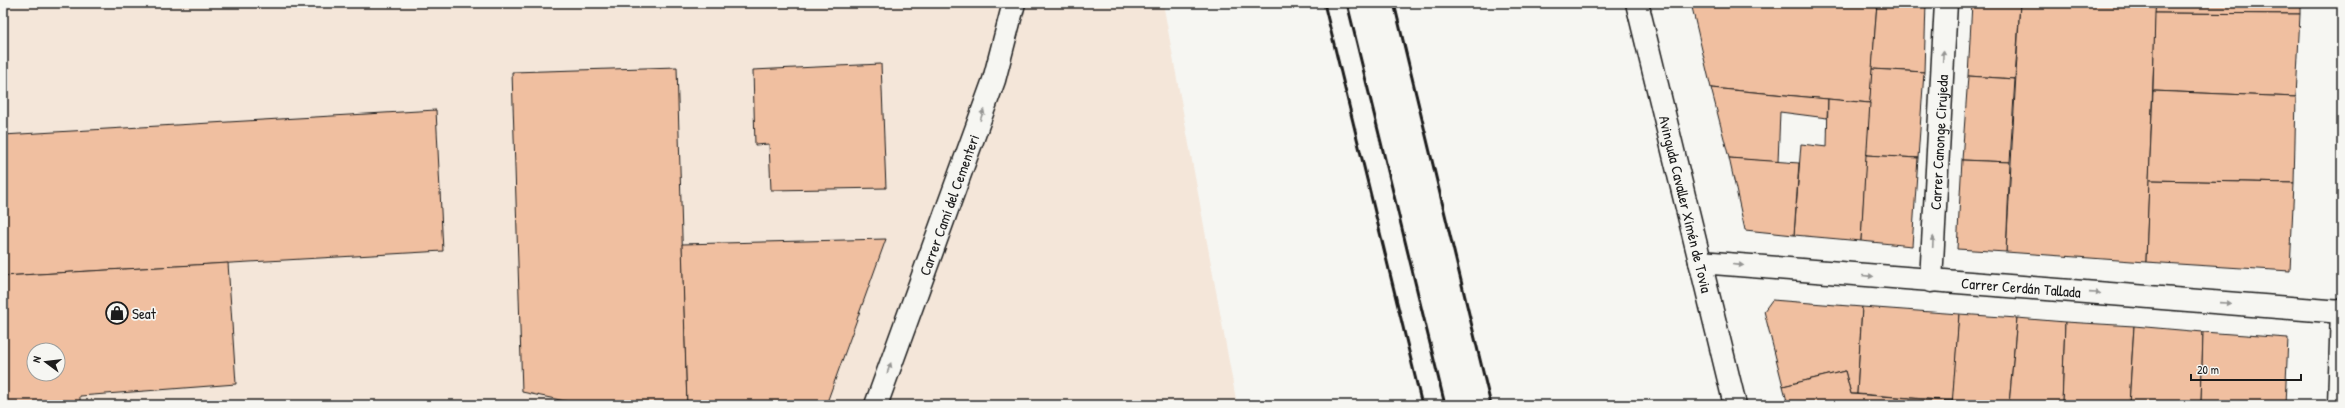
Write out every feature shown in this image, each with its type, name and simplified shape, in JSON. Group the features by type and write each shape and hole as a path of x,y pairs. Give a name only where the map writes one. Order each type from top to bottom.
{"street":[{"name":"Carrer Camí del Cementeri","path":"876,405 994,80 1014,3"},
{"name":"Avinguda Cavaller Ximén de Tovia","path":"1638,3 1735,405"},
{"name":"Carrer Canonge Cirujeda","path":"1931,281 1946,3"},
{"name":"Carrer Cerdán Tallada","path":"1700,262 2342,312"},
{"path":"2339,405 2342,312"}],"shaded area":[{"path":"3,3 1163,3 1237,405 3,405"}],"building":[{"path":"1691,3 1877,3 1870,103 1711,88"},
{"path":"1877,3 1926,3 1924,72 1872,69"},
{"path":"1972,3 2020,3 2015,79 1968,76"},
{"path":"2020,3 2156,3 2146,262 2006,252"},
{"path":"2156,3 2300,3 2300,14 2155,13"},
{"path":"2155,13 2300,14 2296,97 2153,91"},
{"path":"881,64 886,188 771,190 769,144 755,145 753,70"},
{"path":"677,67 687,405 584,405 522,392 512,72"},
{"path":"1872,69 1924,72 1918,158 1866,155"},
{"path":"1968,76 2015,79 2010,162 1962,160"},
{"path":"1711,88 1828,99 1827,118 1780,112 1778,162 1729,158"},
{"path":"2153,91 2296,97 2294,183 2149,180"},
{"path":"1828,99 1870,103 1861,241 1794,235 1801,144 1827,147"},
{"path":"436,110 443,251 3,276 3,135"},
{"path":"1866,155 1918,158 1912,246 1861,241"},
{"path":"1729,158 1799,163 1794,235 1745,230"},
{"path":"1962,160 2010,162 2006,252 1957,249"},
{"path":"2149,180 2294,183 2290,271 2146,262"},
{"path":"886,239 826,405 687,405 682,244"},
{"name":"Seat","path":"228,263 236,384 80,396 80,405 3,405 3,276"},
{"path":"1772,300 1862,307 1857,394 1851,394 1845,371 1783,386 1764,311"},
{"path":"1862,307 1959,314 1953,401 1857,394"},
{"path":"1959,314 2017,318 2009,405 1952,405"},
{"path":"2017,318 2065,322 2062,405 2009,405"},
{"path":"2065,322 2134,326 2129,405 2062,405"},
{"path":"2134,326 2203,332 2201,405 2129,405"},
{"path":"2203,332 2288,338 2285,405 2201,405"},
{"path":"1845,371 1851,394 1953,401 1952,405 1788,405 1783,386"}],"railway":[{"path":"1324,3 1422,405"},
{"path":"1347,3 1445,405"},
{"path":"1394,3 1491,405"}],"place":[{"name":"Seat","path":"117,313"}]}
